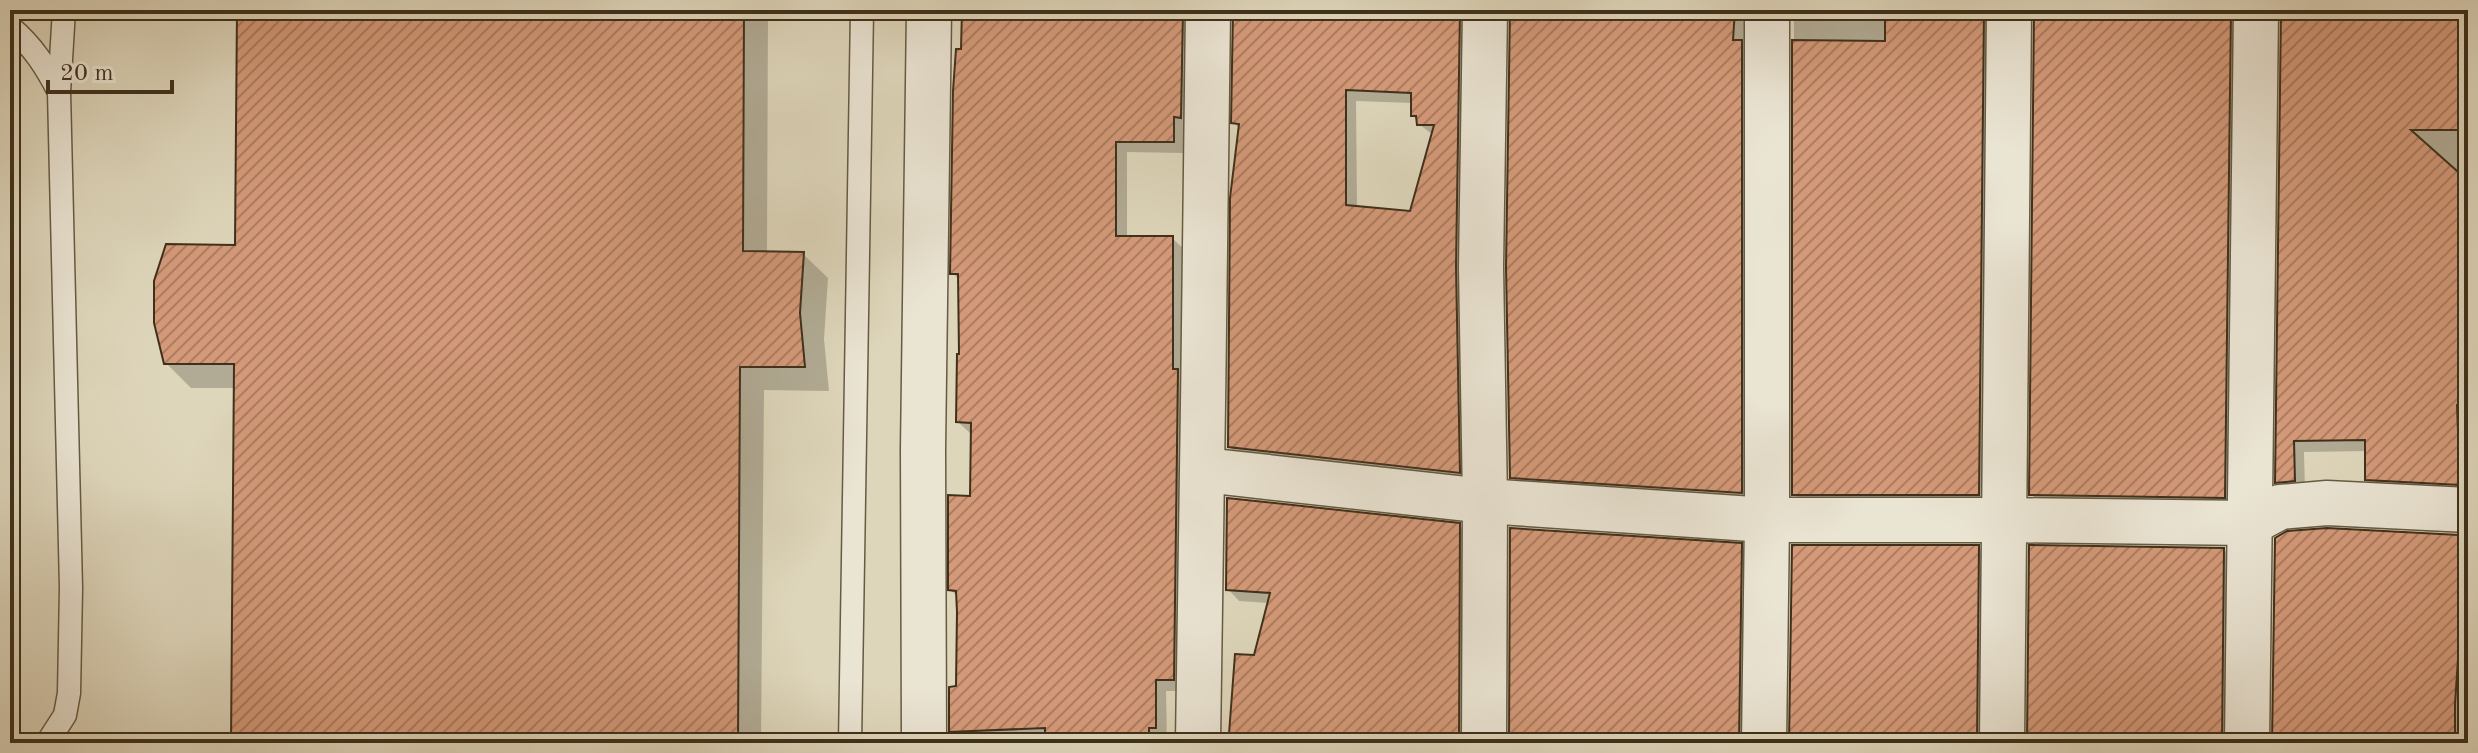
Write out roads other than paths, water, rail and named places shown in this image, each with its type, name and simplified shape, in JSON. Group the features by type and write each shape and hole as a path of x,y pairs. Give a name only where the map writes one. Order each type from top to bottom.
{"street":[{"path":"924,743 923,449 929,10"},
{"path":"1198,743 1208,10"},
{"path":"1484,743 1485,501 1481,267 1485,10"},
{"path":"1764,743 1767,10"},
{"path":"2002,743 2009,10"},
{"path":"2247,743 2256,10"},
{"path":"1204,470 1485,501 1767,520 2250,523 2280,507 2327,503 2468,510"}],"lane":[{"path":"47,743 65,715 69,693 71,588 59,92 64,10"},
{"path":"850,743 862,10"},
{"path":"10,27 27,41 44,63 59,92"}]}
